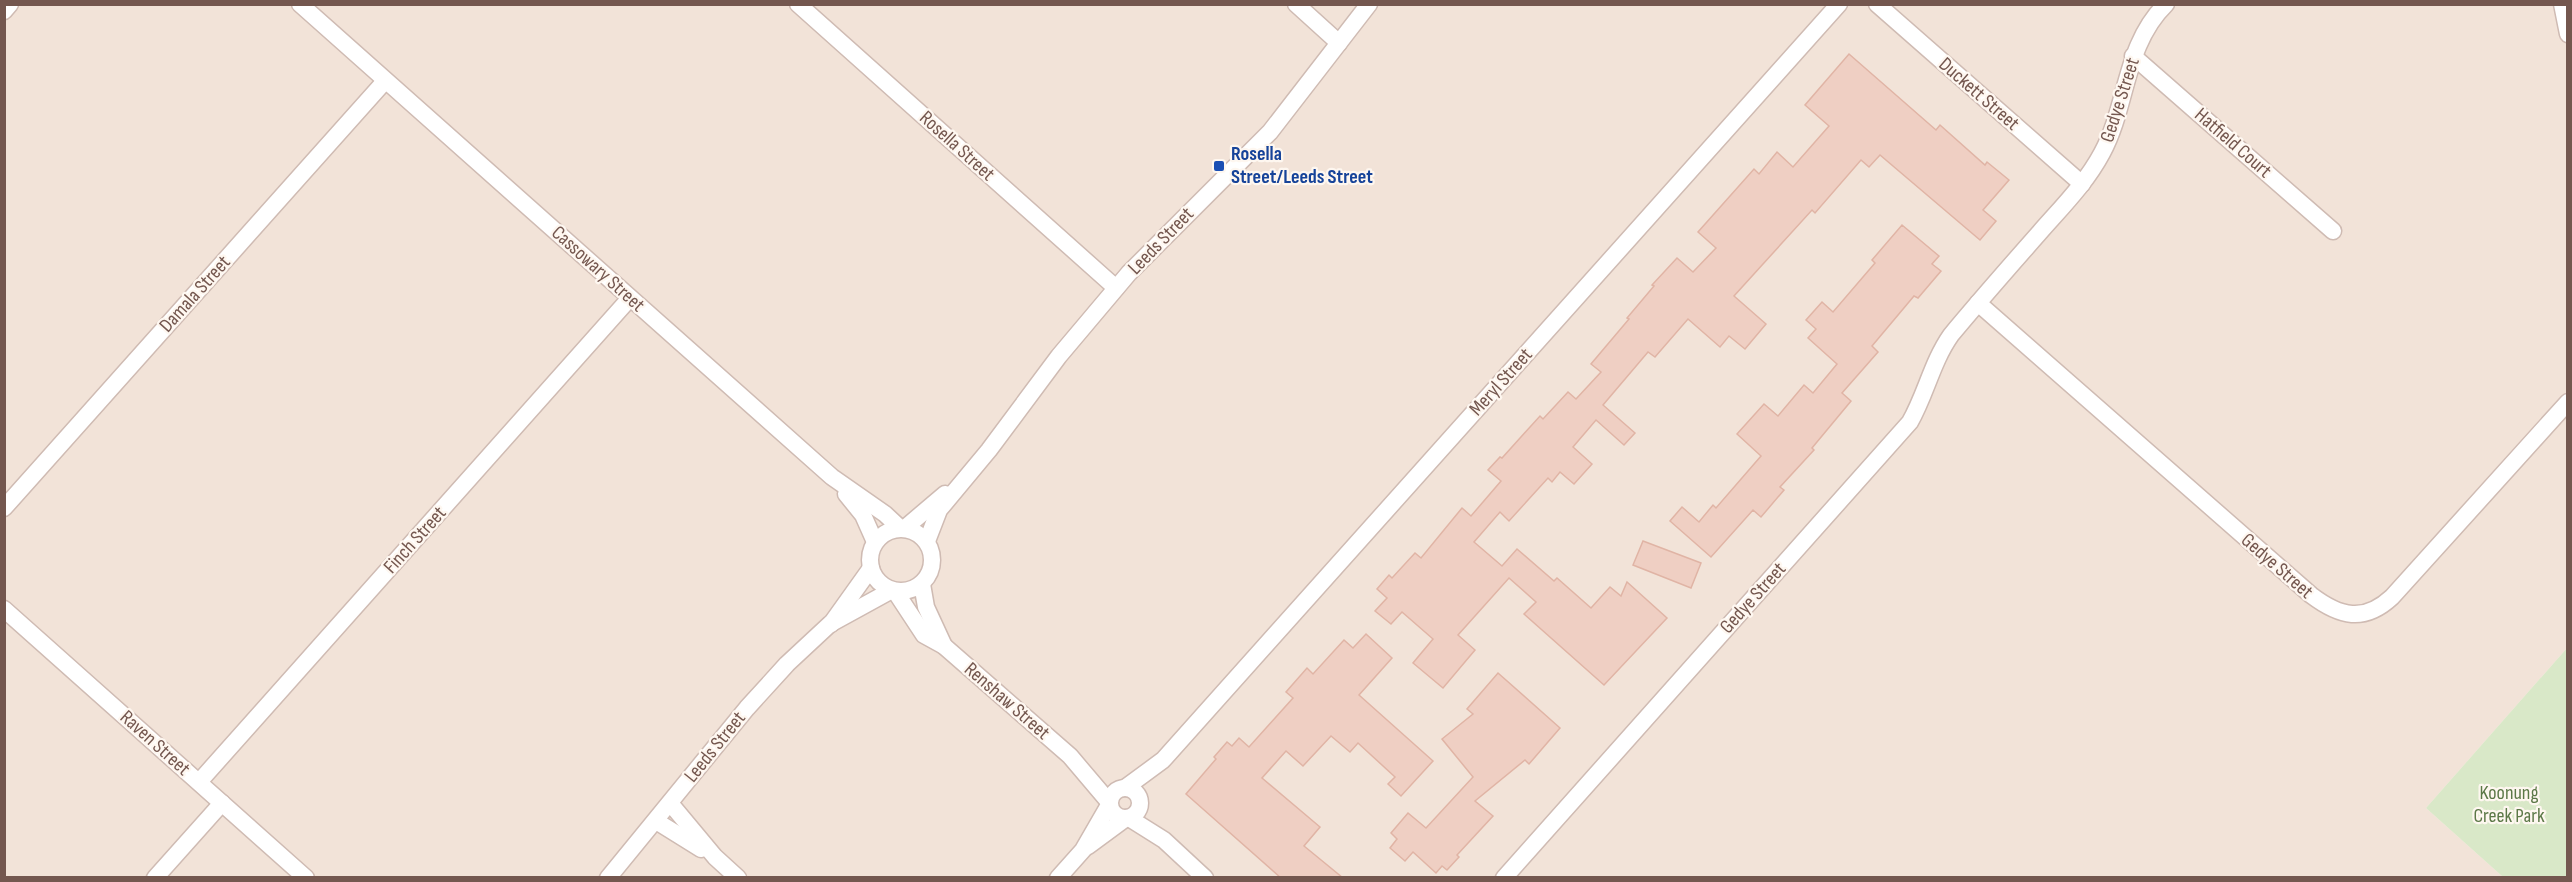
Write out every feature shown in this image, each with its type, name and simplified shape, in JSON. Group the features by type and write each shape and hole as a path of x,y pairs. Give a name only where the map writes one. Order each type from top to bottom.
{"street":[{"path":"4,11 10,4"},
{"name":"Cassowary Street","path":"300,4 832,477 902,528"},
{"name":"Rosella Street","path":"798,4 1116,288"},
{"path":"1296,4 1339,43"},
{"name":"Leeds Street","path":"927,541 939,510 989,450 1059,356 1116,288 1270,132 1369,4"},
{"name":"Meryl Street","path":"1133,812 1164,760 1839,4"},
{"name":"Duckett Street","path":"1877,4 2082,184"},
{"name":"Gedye Street","path":"1504,878 1905,428 1917,409 1943,346 2082,184 2103,152 2133,56 2149,23 2166,4"},
{"path":"2562,4 2568,34"},
{"name":"Hatfield Court","path":"2133,56 2334,231"},
{"name":"Damala Street","path":"4,507 385,81"},
{"name":"Finch Street","path":"199,782 630,298"},
{"name":"Gedye Street","path":"1978,303 2311,595 2328,607 2349,614 2373,612 2392,597 2568,402"},
{"path":"832,477 863,515 875,542"},
{"name":"Leeds Street","path":"902,528 960,483"},
{"path":"902,528 914,531 927,541 933,559 932,568 922,584 904,591 893,590 875,578 871,568 871,550 875,542 882,535 902,528"},
{"name":"Leeds Street","path":"608,878 747,708 787,664 830,624 871,568"},
{"name":"Renshaw Street","path":"922,584 926,607 944,646"},
{"name":"Leeds Street","path":"830,624 893,590"},
{"name":"Renshaw Street","path":"893,590 924,635 944,646 1070,756 1109,804"},
{"name":"Raven Street","path":"4,609 306,878"},
{"name":"Renshaw Street","path":"1070,756 1123,788"},
{"name":"Meryl Street","path":"1123,788 1164,760"},
{"path":"1083,850 1113,794 1123,788 1134,791 1133,812"},
{"path":"155,878 222,803"},
{"path":"670,803 715,857 738,878"},
{"path":"1109,804 1115,815 1133,812"},
{"path":"1133,812 1205,878"},
{"path":"1058,878 1083,850 1133,812"},
{"path":"656,820 715,857"}],"shaded area":[{"path":"5,5 2567,5 2567,648 2426,808 2503,877 5,878"}],"green space":[{"name":"Koonung Creek Park","path":"2567,648 2567,877 2503,877 2426,808"}],"building":[{"path":"1849,54 1936,130 1940,125 1985,165 1987,162 2009,180 1983,210 1996,221 1980,240 1880,155 1869,167 1861,160 1815,213 1812,210 1734,296 1766,324 1745,349 1729,336 1720,347 1688,319 1655,357 1648,352 1603,405 1635,433 1624,445 1596,420 1573,447 1592,464 1574,484 1560,472 1552,482 1548,478 1509,521 1500,512 1474,542 1502,566 1517,549 1554,581 1557,578 1591,608 1610,587 1621,596 1627,582 1667,618 1604,685 1524,614 1536,602 1509,578 1458,635 1475,650 1443,688 1413,663 1433,639 1402,612 1391,624 1375,611 1387,598 1377,589 1389,575 1392,578 1415,553 1421,558 1462,508 1471,516 1501,481 1488,470 1540,416 1543,419 1568,392 1576,399 1601,372 1591,364 1629,319 1627,318 1654,286 1652,285 1677,258 1693,272 1716,248 1698,232 1754,169 1759,174 1777,152 1793,167 1829,126 1805,105"},
{"path":"1902,225 1939,256 1932,264 1941,271 1918,298 1914,296 1872,346 1878,352 1842,393 1851,401 1812,448 1814,450 1780,487 1784,490 1761,517 1753,510 1711,557 1670,521 1682,507 1699,522 1713,505 1716,508 1761,456 1737,434 1764,404 1778,416 1804,385 1813,393 1837,364 1808,338 1816,329 1806,320 1822,302 1833,312 1875,263 1872,260"},
{"path":"1643,541 1701,563 1691,588 1633,565"},
{"path":"1366,634 1392,658 1359,695 1433,761 1401,796 1388,784 1395,777 1358,743 1350,752 1331,736 1303,766 1286,751 1262,778 1320,827 1304,846 1343,878 1281,878 1186,794 1216,759 1214,757 1227,742 1232,746 1239,738 1249,747 1293,698 1286,692 1307,668 1313,674 1344,640 1353,648"},
{"path":"1498,673 1560,728 1529,764 1525,760 1475,801 1493,816 1457,855 1459,857 1447,870 1442,866 1436,873 1413,852 1405,861 1390,848 1397,839 1391,833 1408,813 1426,828 1473,777 1442,739 1473,714 1467,709"}],"place":[{"name":"Rosella Street/Leeds Street","path":"1219,166"}]}
